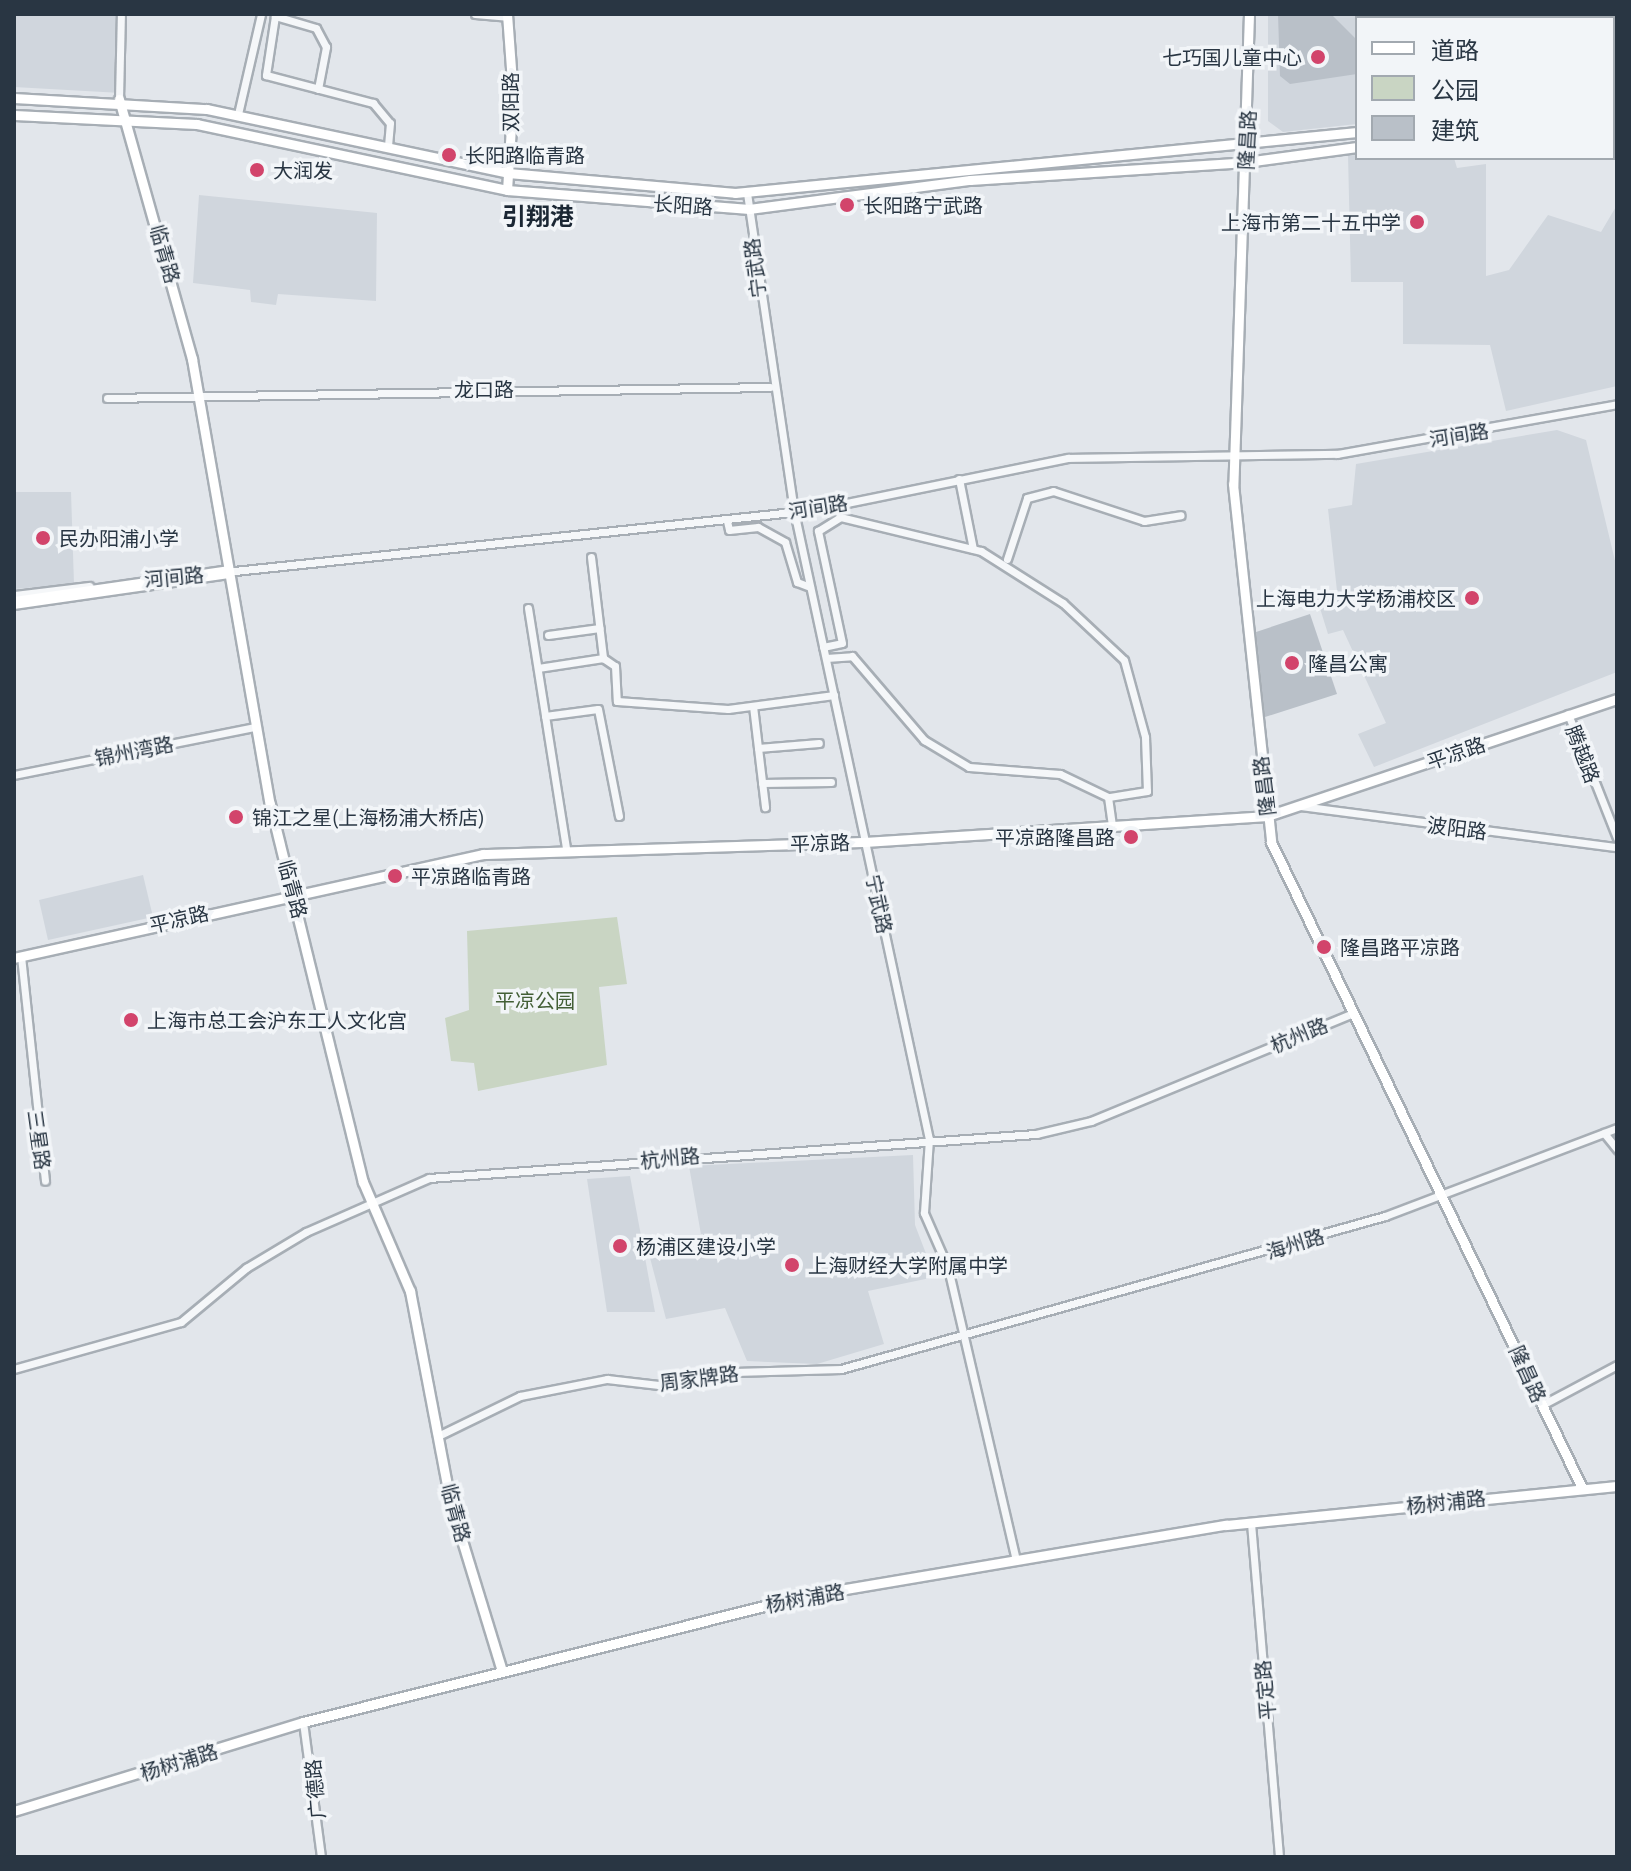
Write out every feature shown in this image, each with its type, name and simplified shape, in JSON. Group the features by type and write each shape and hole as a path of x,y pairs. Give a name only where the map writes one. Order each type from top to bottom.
{"highway":[{"path":"14,603 203,581 228,572"}],"main road":[{"name":"隆昌路","path":"1249,14 1247,148 1233,456 1267,816 1273,849 1582,1488"},
{"name":"双阳路","path":"507,16 507,190"},
{"name":"长阳路","path":"14,98 119,99 238,114 508,173 747,193 917,172 1247,148 1355,132"},
{"name":"临青路","path":"119,99 121,117 174,283 197,395 254,727 369,1203 410,1291 440,1435 450,1501 501,1668"},
{"name":"长阳路","path":"14,115 121,117 271,135 507,190 749,209 970,180 1246,162 1355,147"},
{"name":"平凉路","path":"18,957 483,854 865,842 1267,816 1617,699"},
{"name":"杨树浦路","path":"14,1811 303,1722 501,1668 804,1596 1251,1523 1617,1486"}],"street":[{"path":"119,99 121,14"},
{"path":"238,114 261,14"},
{"path":"475,14 507,16"},
{"path":"318,89 326,47 316,28 275,16 266,75 318,89 373,103 390,123 388,145"},
{"name":"宁武路","path":"747,193 770,387 929,1139 924,1213 964,1333 1016,1560"},
{"name":"龙口路","path":"107,398 770,387"},
{"name":"河间路","path":"14,595 727,521 1068,458 1369,450 1617,404"},
{"path":"959,479 973,549"},
{"path":"1007,559 1027,498 1053,491 1144,521 1181,515"},
{"path":"823,647 842,643 818,531 840,517 877,521 973,549 1063,603 1124,660 1145,737 1147,791 1108,797 1060,774 969,767 924,740 852,656 826,658"},
{"path":"727,521 729,530 758,527 785,542 797,582 810,587"},
{"path":"591,557 603,658"},
{"path":"528,608 566,849"},
{"path":"548,635 600,628"},
{"path":"538,668 603,658 615,666 617,701 753,706 834,695"},
{"path":"753,706 765,807"},
{"path":"545,716 598,709 619,816"},
{"name":"腾越路","path":"1568,714 1617,838"},
{"name":"锦州湾路","path":"14,775 254,727"},
{"path":"758,748 819,743"},
{"path":"762,783 831,782"},
{"path":"1108,797 1112,824"},
{"name":"波阳路","path":"1297,806 1617,847"},
{"name":"三星路","path":"18,957 45,1181"},
{"name":"杭州路","path":"14,1369 181,1322 246,1268 369,1203 429,1178 929,1139 1036,1134 1091,1121 1351,1014"},
{"name":"海州路","path":"964,1333 1172,1280 1442,1199 1617,1128"},
{"path":"1604,1133 1617,1149"},
{"name":"周家牌路","path":"440,1435 544,1390 607,1379 659,1385 734,1372 841,1369 964,1333"},
{"path":"1542,1405 1617,1365"},
{"name":"平定路","path":"1251,1523 1279,1857"},
{"name":"广德路","path":"303,1722 321,1857"}],"shaded area":[{"path":"14,14 127,14 121,93 14,87"},
{"path":"1268,14 1387,14 1355,16 1355,124 1283,132 1268,121"},
{"path":"1348,155 1355,155 1355,160 1455,160 1457,168 1486,164 1486,276 1509,270 1548,215 1601,232 1617,205 1617,386 1506,411 1490,345 1403,344 1403,282 1351,282"},
{"path":"199,195 377,213 376,301 278,294 276,305 251,302 250,290 193,283"},
{"name":"上海电力大学杨浦校区","path":"1557,430 1586,440 1617,569 1617,672 1374,767 1358,734 1386,723 1343,630 1328,634 1319,605 1337,591 1328,509 1352,505 1356,464"},
{"name":"民办阳浦小学","path":"14,492 71,492 74,584 14,589"},
{"path":"143,875 153,917 48,940 39,900"},
{"name":"上海财经大学附属中学","path":"913,1155 915,1225 935,1277 868,1291 884,1344 817,1364 747,1361 725,1308 666,1319 649,1254 703,1246 689,1166"},
{"name":"杨浦区建设小学","path":"630,1176 655,1312 607,1312 587,1179"}],"green space":[{"name":"平凉公园","path":"617,917 627,984 599,987 607,1065 478,1091 474,1063 451,1061 445,1018 469,1010 467,931"}],"building":[{"name":"七巧国儿童中心","path":"1278,14 1333,16 1355,38 1355,74 1290,84 1280,76"},
{"name":"隆昌公寓","path":"1310,614 1337,694 1265,717 1256,632"}],"place":[{"name":"七巧国儿童中心","path":"1318,57"},
{"name":"长阳路临青路","path":"449,155"},
{"name":"大润发","path":"257,170"},
{"name":"长阳路宁武路","path":"847,205"},
{"name":"上海市第二十五中学","path":"1417,222"},
{"name":"民办阳浦小学","path":"43,538"},
{"name":"上海电力大学杨浦校区","path":"1472,598"},
{"name":"隆昌公寓","path":"1292,663"},
{"name":"锦江之星(上海杨浦大桥店)","path":"236,817"},
{"name":"平凉路隆昌路","path":"1131,837"},
{"name":"平凉路临青路","path":"395,876"},
{"name":"隆昌路平凉路","path":"1324,947"},
{"name":"上海市总工会沪东工人文化宫","path":"131,1020"},
{"name":"杨浦区建设小学","path":"620,1246"},
{"name":"上海财经大学附属中学","path":"792,1265"}],"district":[{"name":"引翔港","path":"538,217"}]}
